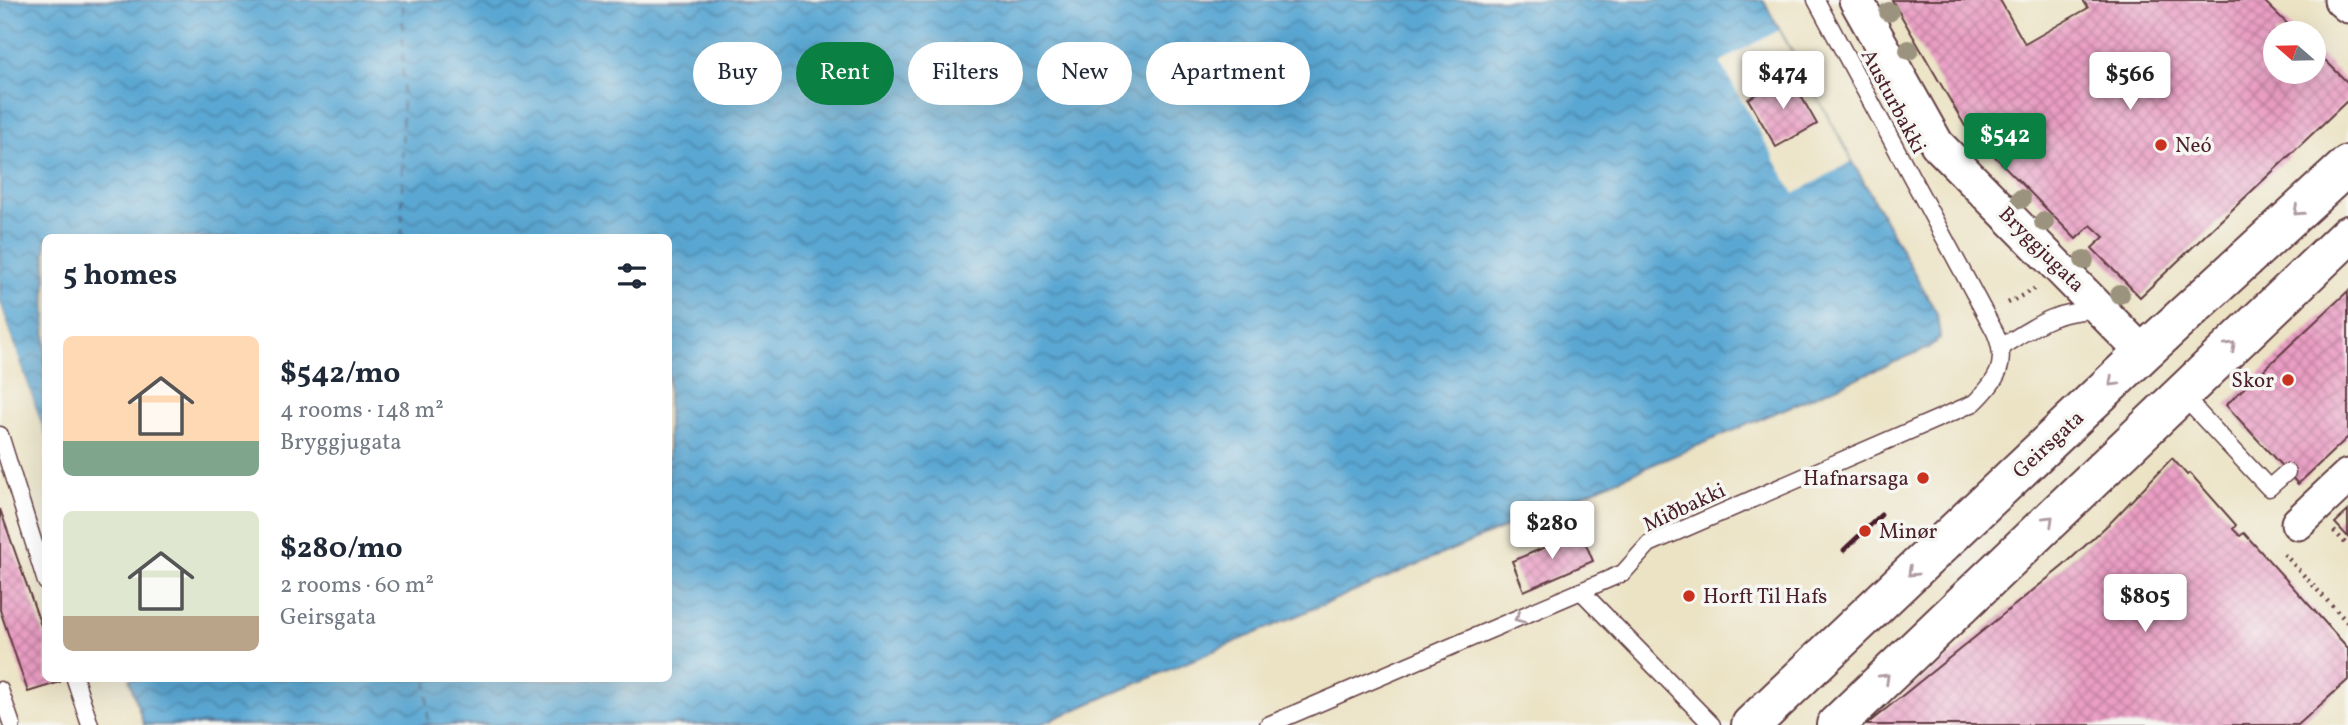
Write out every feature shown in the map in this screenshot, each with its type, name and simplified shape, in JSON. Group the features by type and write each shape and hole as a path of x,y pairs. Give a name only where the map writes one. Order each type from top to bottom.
{"main road":[{"name":"Geirsgata","path":"1751,725 2143,354 2348,165"},
{"path":"2181,394 2187,352 2348,200"},
{"path":"1836,725 2348,235"}],"street":[{"name":"Bryggjugata","path":"1856,0 1937,144 2143,354"},
{"path":"2342,0 2348,6"},
{"path":"2287,533 2348,476"}],"lane":[{"name":"Austurbakki","path":"1816,0 1998,339"},
{"path":"1998,339 2050,317 2078,310 2102,310"},
{"name":"Miðbakki","path":"1268,725 1623,573 1649,544 1974,403 1993,385 2000,366 1998,339"},
{"path":"2181,394 2269,488 2287,472"},
{"path":"0,435 42,569"},
{"path":"1581,591 1712,725"},
{"path":"76,682 90,725"},
{"path":"0,690 12,725"}],"path":[{"path":"1987,316 2030,290 2048,289 2071,278"},
{"path":"2287,533 2348,623"}],"water":[{"path":"0,0 1763,0 1937,314 1940,338 1928,348 1039,725 144,725 130,682 672,682 672,234 42,234 42,426 0,302"}],"pier":[{"path":"1779,30 1852,161 1794,194 1720,62"},
{"path":"0,302 42,427 42,436 0,313"}],"building":[{"path":"1892,0 2000,0 2025,44 2088,8 2083,0 2263,0 2285,21 2263,21 2263,84 2326,84 2326,61 2348,83 2348,100 2140,297 2092,248 2104,237 2091,225 2076,239 1965,126"},
{"path":"1789,75 1817,124 1776,147 1748,99"},
{"path":"2348,291 2348,437 2298,484 2226,405"},
{"path":"2172,458 2187,475 2190,473 2236,525 2233,529 2240,536 2244,533 2348,648 2348,680 2298,725 1866,725 2063,566 2113,520"},
{"path":"0,509 42,629 42,682 60,682 28,692 0,610"},
{"path":"2348,511 2348,537 2335,523"},
{"path":"1581,532 1593,561 1524,591 1512,561"}],"ferry route":[{"path":"402,234 403,0"},
{"path":"427,682 428,725"}],"railway":[{"path":"1844,550 1881,515"}],"place":[{"name":"Neó","path":"2161,145"},
{"name":"Skor","path":"2288,380"},
{"name":"Hafnarsaga","path":"1923,478"},
{"name":"Minør","path":"1865,531"},
{"name":"Horft Til Hafs","path":"1689,596"}]}
